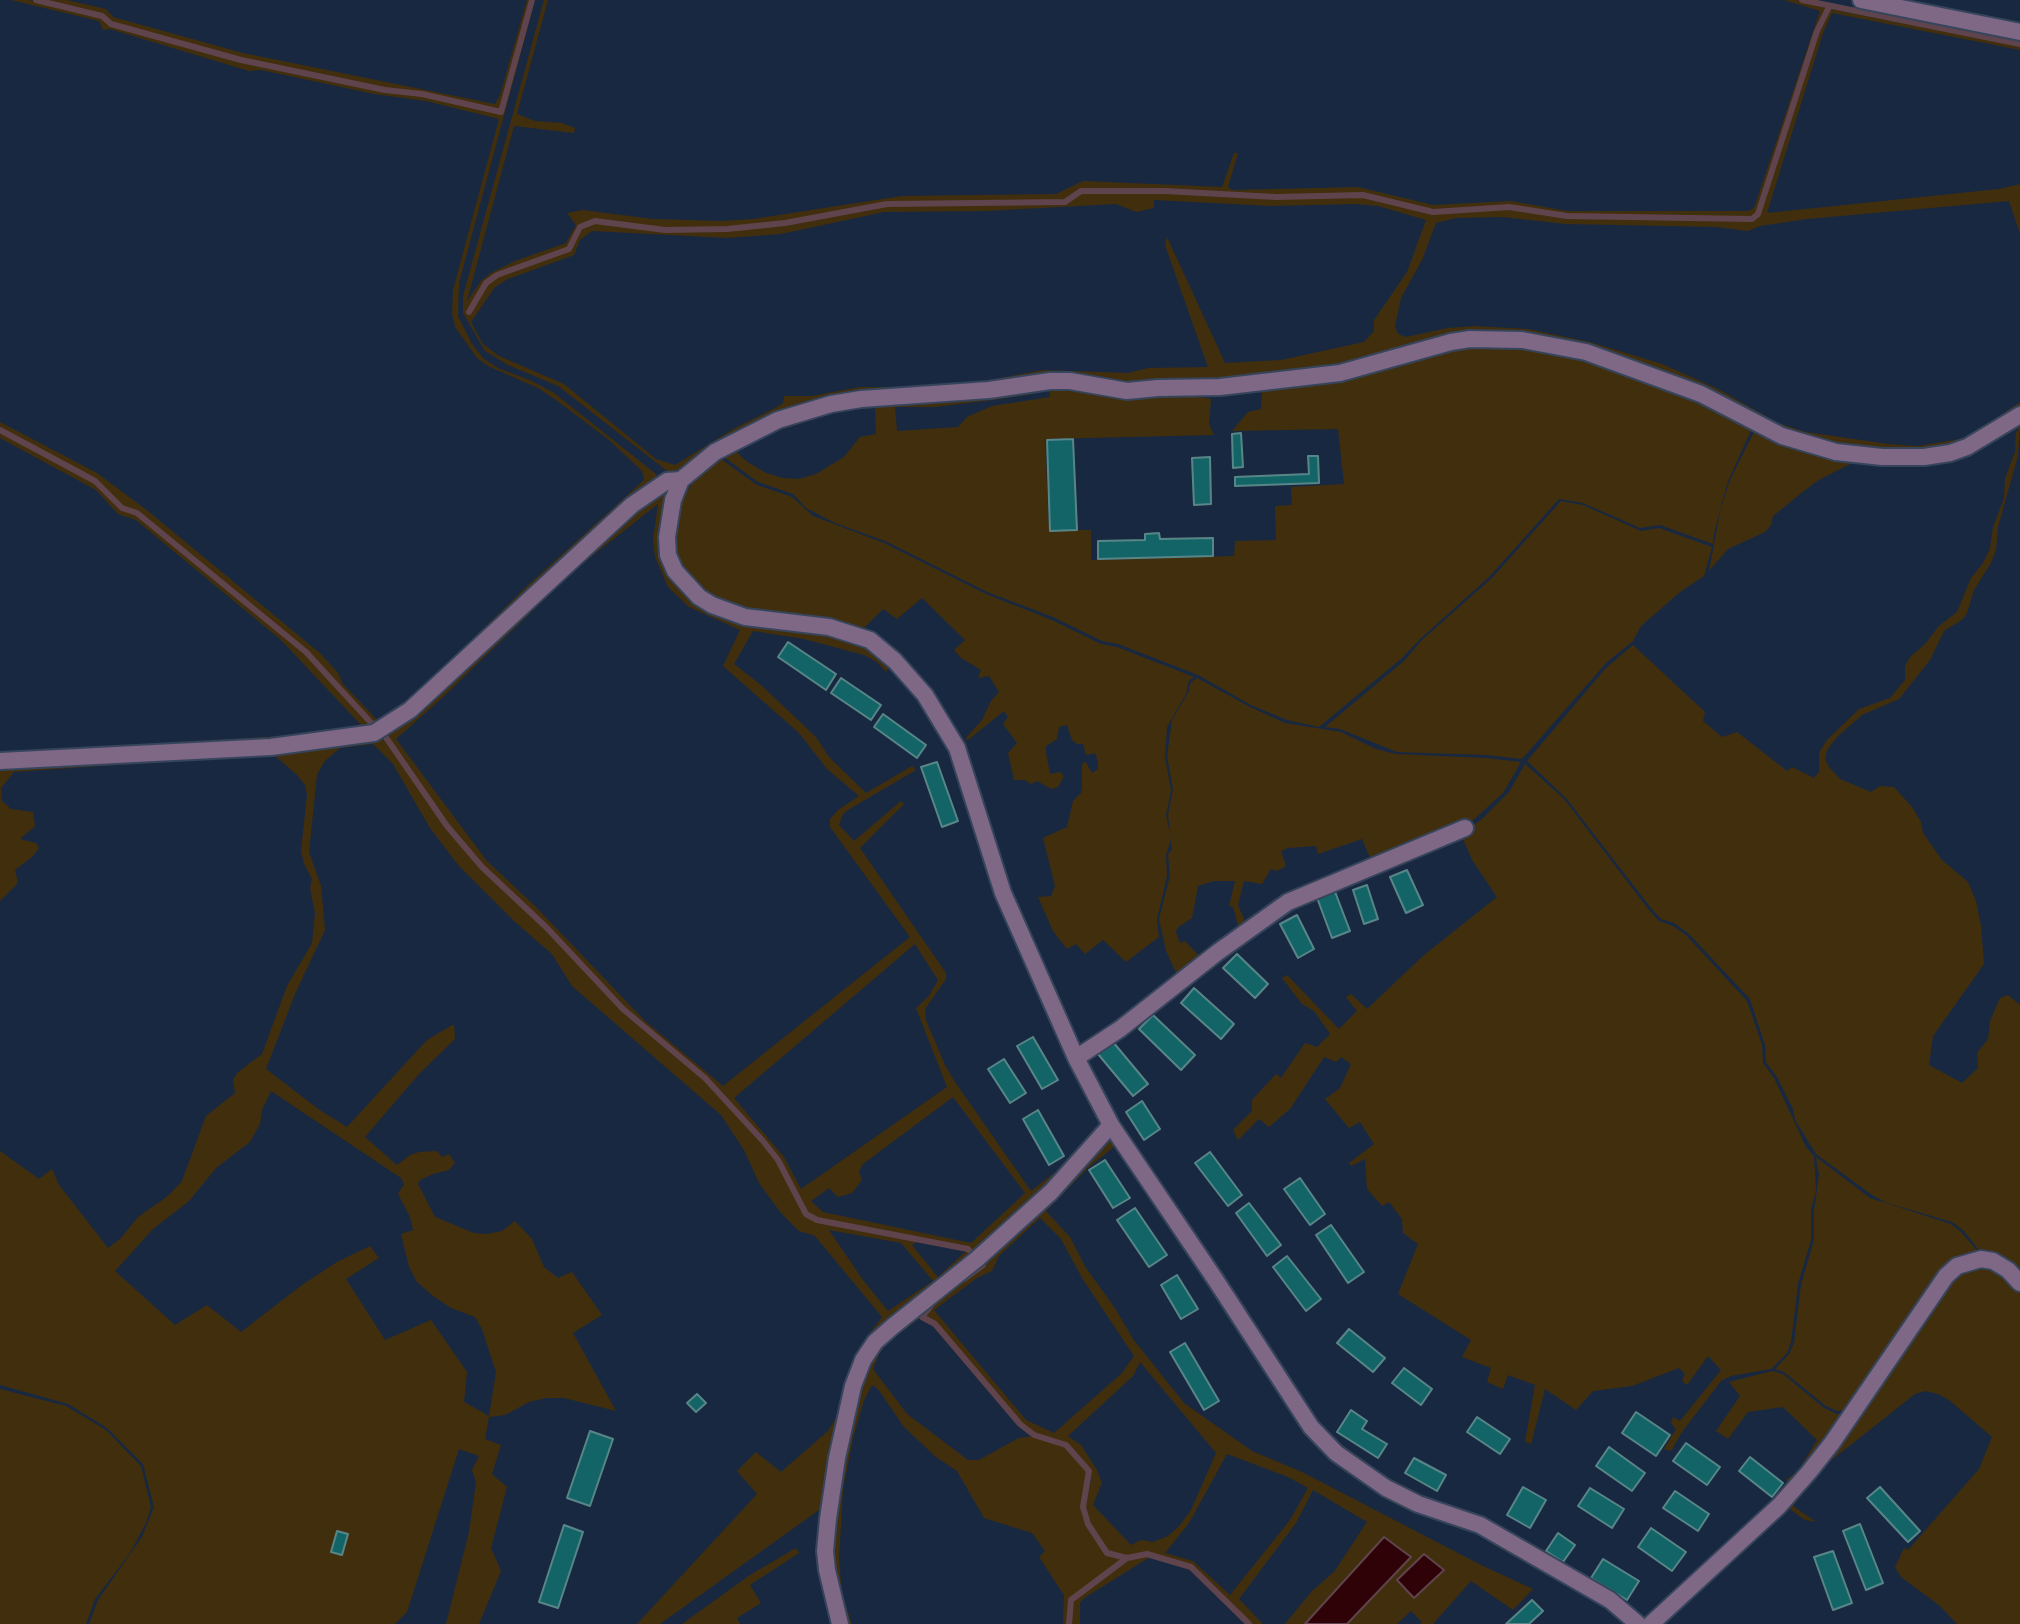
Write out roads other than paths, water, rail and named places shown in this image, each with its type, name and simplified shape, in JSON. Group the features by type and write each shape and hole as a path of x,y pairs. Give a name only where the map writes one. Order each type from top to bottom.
{"street":[{"path":"1861,0 2020,32"},
{"path":"1638,1624 1610,1600 1480,1525 1418,1504 1386,1488 1336,1453 1311,1427 1111,1125 1076,1058 1003,893 957,748 931,703 895,661 870,640 829,627 745,617 699,597 675,571 668,555 670,518 681,480 732,442 778,420 831,404 989,390 1050,381 1070,381 1127,391 1220,387 1340,373 1470,339 1522,340 1586,352 1701,394 1782,436 1836,452 1882,457 1924,457 1950,453 1967,447 2020,415"},
{"path":"0,761 271,747 374,733 410,710 632,505 667,481 681,480"},
{"path":"1076,1058 1120,1029 1288,902 1465,828"},
{"path":"840,1624 825,1551 837,1458 853,1386 863,1360 875,1342 977,1259 1051,1192 1111,1125"},
{"path":"1651,1624 1779,1506 1809,1472 1946,1276 1957,1266 1981,1259 1993,1261 2008,1270 2020,1283"}],"waterway":[{"path":"36,0 102,16 111,24 241,60 501,112 532,0"},
{"path":"1802,0 2020,44"},
{"path":"469,312 486,283 497,275 569,249 580,227 595,221 665,230 727,229 785,223 887,204 1065,202 1081,191 1165,191 1276,197 1363,195 1433,212 1509,207 1567,216 1752,219 1758,214 1817,31 1829,7"},
{"path":"0,430 95,481 122,508 137,513 306,652 374,726"},
{"path":"387,739 447,826 482,867 546,927 623,1009 705,1078 763,1141 778,1160 806,1214 817,1220 968,1249 983,1265 964,1279"},
{"path":"933,1303 922,1317 935,1324 1020,1424 1034,1435 1066,1445 1089,1471 1083,1507 1088,1524 1107,1553 1127,1558 1147,1554 1191,1567 1249,1624"},
{"path":"1069,1624 1071,1600 1127,1558"}]}
